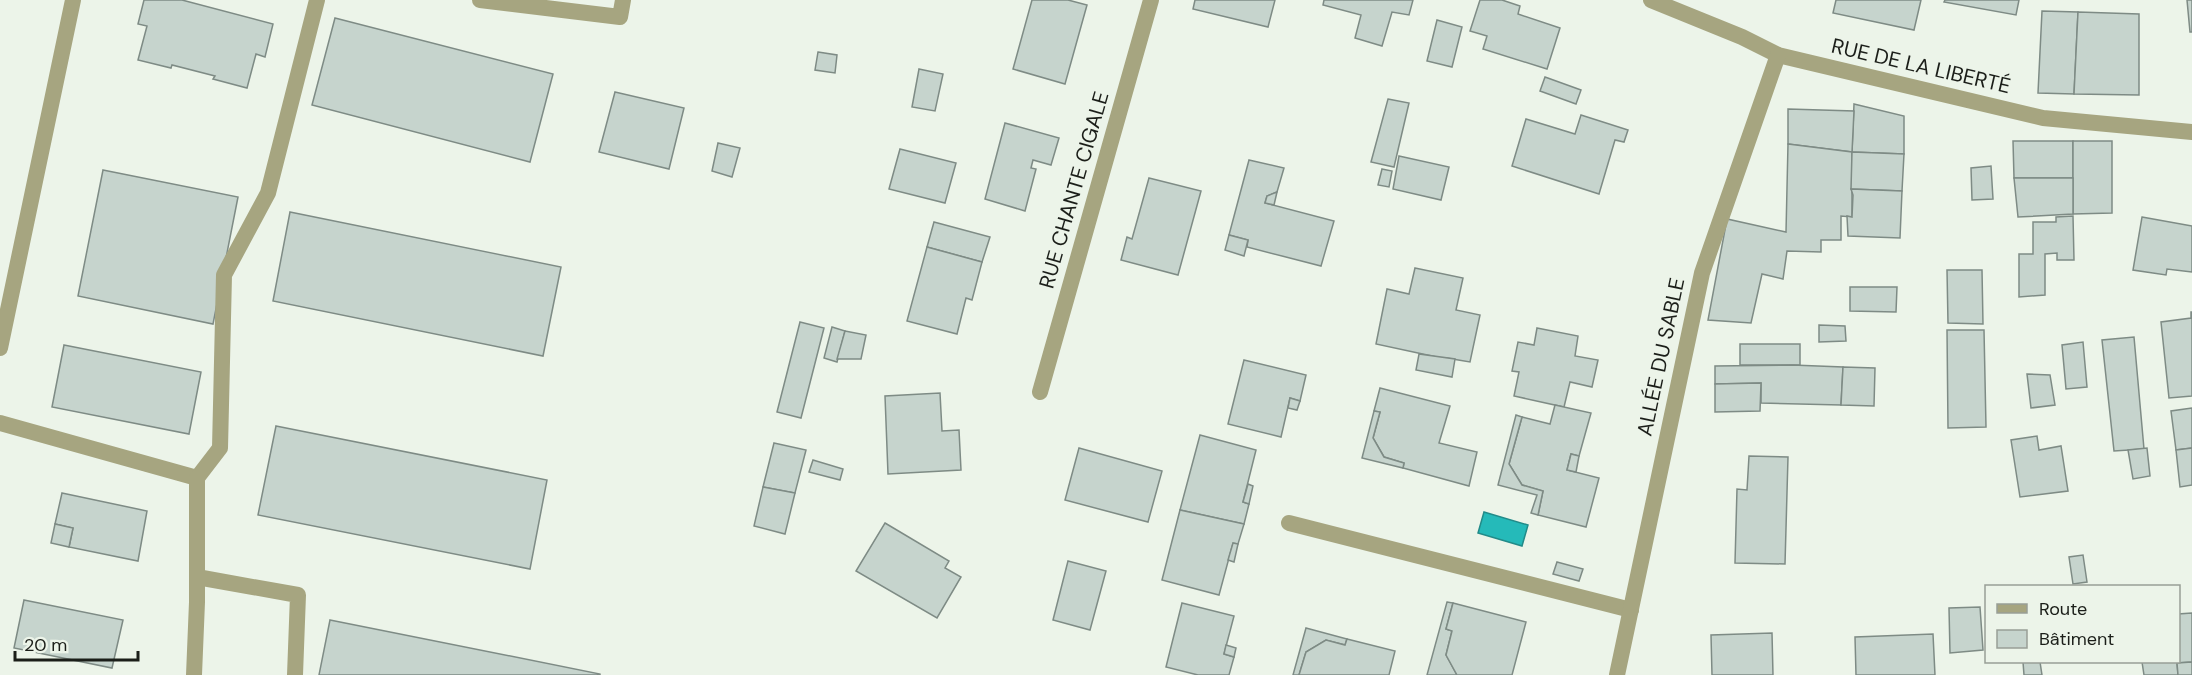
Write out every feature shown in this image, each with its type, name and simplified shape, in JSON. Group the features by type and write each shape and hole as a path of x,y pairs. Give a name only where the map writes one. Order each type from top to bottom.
{"street":[{"path":"0,348 73,0"},
{"path":"194,675 197,478 220,448 224,275 268,193 317,0"},
{"path":"480,0 620,17 623,0"},
{"name":"RUE CHANTE CIGALE","path":"1041,392 1151,0"},
{"name":"RUE DE LA LIBERTÉ","path":"1651,0 1742,37 1778,55 2043,118 2192,132"},
{"name":"ALLÉE DU SABLE","path":"1617,675 1701,273 1778,55"},
{"path":"0,423 197,478"},
{"path":"1289,523 1631,610"},
{"path":"197,577 298,595 295,675"}],"water":[{"path":"1484,512 1528,525 1522,546 1478,533"}],"building":[{"path":"144,0 182,0 273,24 265,57 256,54 247,88 213,79 215,76 172,65 171,68 138,60 147,26 138,24"},
{"path":"1032,0 1068,0 1087,5 1065,84 1013,69"},
{"path":"1195,0 1275,0 1268,27 1193,9"},
{"path":"1324,0 1413,0 1409,15 1392,12 1382,46 1355,38 1361,15 1323,5"},
{"path":"1480,0 1502,0 1520,6 1518,14 1560,28 1547,69 1483,49 1487,36 1470,31"},
{"path":"1836,0 1921,0 1914,30 1833,13"},
{"path":"1945,0 2019,0 2016,15 1944,2"},
{"path":"2187,0 2192,0 2192,32 2190,32"},
{"path":"2042,11 2078,12 2074,94 2038,93"},
{"path":"2078,12 2139,14 2139,95 2074,94"},
{"path":"335,18 553,74 530,162 312,105"},
{"path":"1437,20 1462,27 1452,67 1427,61"},
{"path":"818,52 837,55 835,73 815,70"},
{"path":"919,69 943,74 935,111 912,107"},
{"path":"1545,77 1581,90 1576,104 1540,91"},
{"path":"615,92 684,108 669,169 599,152"},
{"path":"1388,99 1409,103 1394,167 1371,162"},
{"path":"1854,104 1904,116 1904,154 1852,152"},
{"path":"1788,109 1854,111 1852,152 1788,144"},
{"path":"1581,115 1628,130 1624,142 1615,140 1599,194 1512,166 1526,119 1575,134"},
{"path":"1005,123 1059,138 1051,165 1033,160 1031,168 1036,169 1025,211 985,199"},
{"path":"2013,141 2073,141 2073,178 2014,178"},
{"path":"2073,141 2112,141 2112,213 2073,214"},
{"path":"718,143 740,148 732,177 712,171"},
{"path":"1788,144 1852,152 1852,217 1841,216 1841,240 1821,240 1821,252 1787,251 1783,279 1762,274 1751,323 1708,320 1727,219 1786,232"},
{"path":"900,149 956,163 945,203 889,189"},
{"path":"1852,152 1904,154 1902,191 1851,189"},
{"path":"1399,156 1449,167 1441,200 1393,189"},
{"path":"1249,160 1284,168 1277,192 1267,196 1265,203 1334,221 1321,266 1247,247 1248,240 1229,235"},
{"path":"1991,166 1993,199 1972,200 1971,168"},
{"path":"1382,169 1392,171 1389,187 1378,185"},
{"path":"103,170 238,197 213,324 78,296"},
{"path":"1149,178 1201,191 1178,275 1121,260 1127,237 1132,239"},
{"path":"2014,178 2073,178 2073,214 2018,217"},
{"path":"1851,189 1902,191 1900,238 1848,236 1847,216 1852,217"},
{"path":"1277,192 1274,205 1265,203 1267,196"},
{"path":"290,212 561,267 543,356 273,301"},
{"path":"2073,216 2074,260 2057,260 2057,253 2045,254 2045,295 2019,297 2019,254 2033,254 2033,222 2056,222 2056,217"},
{"path":"2142,217 2192,226 2192,272 2167,269 2166,275 2133,270"},
{"path":"934,222 990,237 982,262 927,247"},
{"path":"1229,235 1248,240 1244,256 1225,250"},
{"path":"927,247 982,262 972,300 966,298 957,334 907,321"},
{"path":"1415,268 1463,278 1456,310 1480,315 1470,362 1376,344 1387,289 1409,294"},
{"path":"1947,270 1982,270 1983,324 1948,323"},
{"path":"1850,287 1897,287 1896,312 1850,311"},
{"path":"2191,312 2192,396 2169,398 2161,322 2191,318"},
{"path":"800,322 824,328 801,418 777,412"},
{"path":"1819,325 1845,326 1846,341 1819,342"},
{"path":"832,327 845,331 837,362 824,358"},
{"path":"1537,328 1578,336 1575,356 1598,360 1592,387 1570,382 1564,407 1514,396 1519,372 1512,371 1518,342 1534,345"},
{"path":"1947,330 1984,330 1986,427 1948,428"},
{"path":"845,331 866,335 861,359 837,359"},
{"path":"2134,337 2144,449 2114,451 2102,340"},
{"path":"2083,342 2087,387 2066,389 2062,345"},
{"path":"1740,344 1800,344 1800,365 1740,365"},
{"path":"64,345 201,372 189,434 52,407"},
{"path":"1419,354 1455,359 1452,377 1416,370"},
{"path":"1244,360 1306,375 1300,401 1290,398 1281,437 1228,424"},
{"path":"1715,366 1843,367 1841,405 1761,403 1761,383 1715,384"},
{"path":"1843,367 1875,368 1874,406 1841,405"},
{"path":"2027,374 2050,375 2055,405 2031,408"},
{"path":"1761,383 1760,411 1715,412 1715,384"},
{"path":"1380,388 1450,406 1439,443 1477,452 1469,486 1403,468 1404,463 1384,457 1373,438 1380,412 1374,411"},
{"path":"940,393 942,431 959,430 961,470 888,474 885,396"},
{"path":"1290,398 1300,401 1297,410 1288,408"},
{"path":"1555,405 1591,413 1579,456 1571,454 1567,470 1599,478 1586,527 1538,515 1543,491 1522,485 1509,464 1522,417 1550,424"},
{"path":"2192,408 2192,448 2176,450 2171,411"},
{"path":"1374,411 1380,412 1373,438 1384,457 1404,463 1403,468 1362,458"},
{"path":"1516,415 1522,417 1509,464 1522,485 1543,491 1538,515 1531,513 1537,495 1498,485"},
{"path":"276,426 547,480 530,569 258,515"},
{"path":"1200,435 1256,450 1243,502 1249,504 1244,524 1180,510"},
{"path":"2037,436 2039,450 2061,446 2068,491 2020,497 2011,440"},
{"path":"774,443 806,450 795,493 763,487"},
{"path":"1079,448 1162,471 1148,522 1065,500"},
{"path":"2147,448 2150,476 2133,479 2128,450"},
{"path":"2192,448 2192,485 2180,487 2176,450"},
{"path":"1571,454 1579,456 1576,472 1567,470"},
{"path":"1749,456 1788,457 1785,564 1735,563 1737,489 1747,490"},
{"path":"813,460 843,469 840,480 809,472"},
{"path":"1248,484 1253,486 1249,504 1243,502"},
{"path":"763,487 795,493 785,534 754,526"},
{"path":"62,493 147,511 138,561 69,547 73,528 55,524"},
{"path":"1180,510 1244,524 1238,544 1233,543 1219,595 1162,580"},
{"path":"885,523 949,561 945,568 961,577 937,618 856,571"},
{"path":"55,524 73,528 69,547 51,543"},
{"path":"1233,543 1238,544 1234,562 1228,560"},
{"path":"2083,555 2087,582 2073,584 2069,557"},
{"path":"1068,561 1106,571 1090,630 1053,620"},
{"path":"1557,562 1583,569 1579,581 1553,574"},
{"path":"24,600 123,620 112,668 14,648"},
{"path":"1447,602 1453,603 1446,629 1452,631 1446,655 1457,675 1427,675"},
{"path":"1182,603 1234,616 1224,654 1234,657 1229,675 1198,675 1166,667"},
{"path":"1453,603 1526,622 1512,675 1457,675 1446,655 1452,631 1446,629"},
{"path":"1980,607 1983,650 1950,653 1949,608"},
{"path":"2192,613 2192,662 2180,663 2180,614"},
{"path":"330,620 600,674 600,675 319,675"},
{"path":"1306,628 1347,639 1345,645 1326,640 1306,652 1299,675 1293,675"},
{"path":"1772,633 1773,675 1712,675 1711,635"},
{"path":"1933,634 1935,675 1856,675 1855,637"},
{"path":"1347,639 1395,651 1389,675 1299,675 1306,652 1326,640 1345,645"},
{"path":"1226,645 1236,648 1234,657 1224,654"},
{"path":"2192,662 2192,675 2178,675 2177,663"},
{"path":"2023,663 2040,663 2042,675 2024,675"},
{"path":"2142,663 2177,663 2178,675 2144,675"}]}
